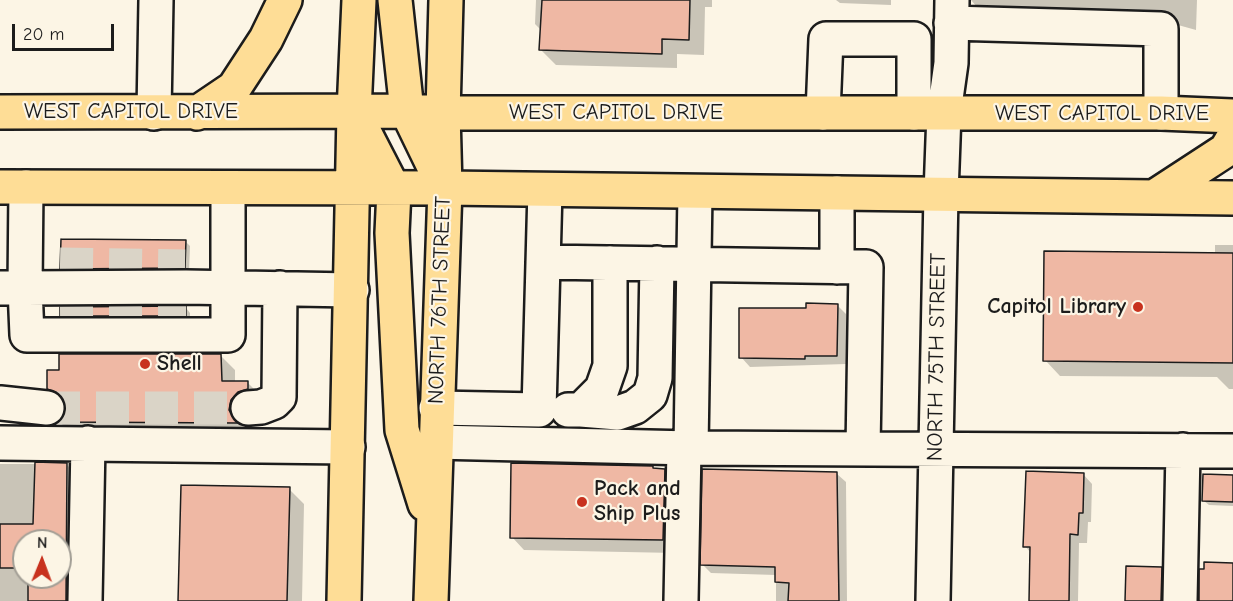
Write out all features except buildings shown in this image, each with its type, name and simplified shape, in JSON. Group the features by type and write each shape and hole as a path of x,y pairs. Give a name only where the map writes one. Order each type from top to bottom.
{"main road":[{"path":"197,113 234,88 266,39 285,0"},
{"path":"344,601 354,112 359,0"},
{"path":"394,0 407,111 445,188"},
{"name":"NORTH 76TH STREET","path":"431,601 445,188 442,113 446,0"},
{"name":"WEST CAPITOL DRIVE","path":"0,112 1161,113 1233,116"},
{"path":"354,112 394,190 392,233 402,430 432,528"},
{"path":"1154,197 1226,150 1233,138"},
{"path":"13,187 394,190 445,188 1233,198"}],"street":[{"path":"154,113 156,0"},
{"path":"929,113 951,63 952,11 1161,29 1161,113"},
{"path":"823,113 826,39 914,39 929,113"},
{"name":"NORTH 75TH STREET","path":"929,113 940,194 933,601"},
{"path":"13,187 37,287 27,335 228,335 222,287 228,188"},
{"path":"539,410 544,190"},
{"path":"681,601 696,192"},
{"path":"837,193 837,267"},
{"path":"543,261 866,267 863,449"},
{"path":"581,410 602,389 610,366 610,263"},
{"path":"436,408 581,410 618,413 635,408 650,395 655,378 657,264"},
{"path":"185,266 204,266 222,287"},
{"path":"37,287 352,290"},
{"path":"186,307 205,305 222,287"},
{"path":"248,408 261,407 279,397 280,288"},
{"path":"0,403 47,408"},
{"path":"435,442 687,448 1233,451"},
{"path":"0,443 348,447"},
{"path":"85,601 88,443"},
{"path":"1180,601 1183,450"}],"tunnel":[{"path":"60,264 185,266"},
{"path":"60,308 186,307"},
{"path":"47,408 248,408"}],"place":[{"name":"Capitol Library","path":"1138,307"},
{"name":"Shell","path":"145,364"},
{"name":"Pack and Ship Plus","path":"582,502"}]}
